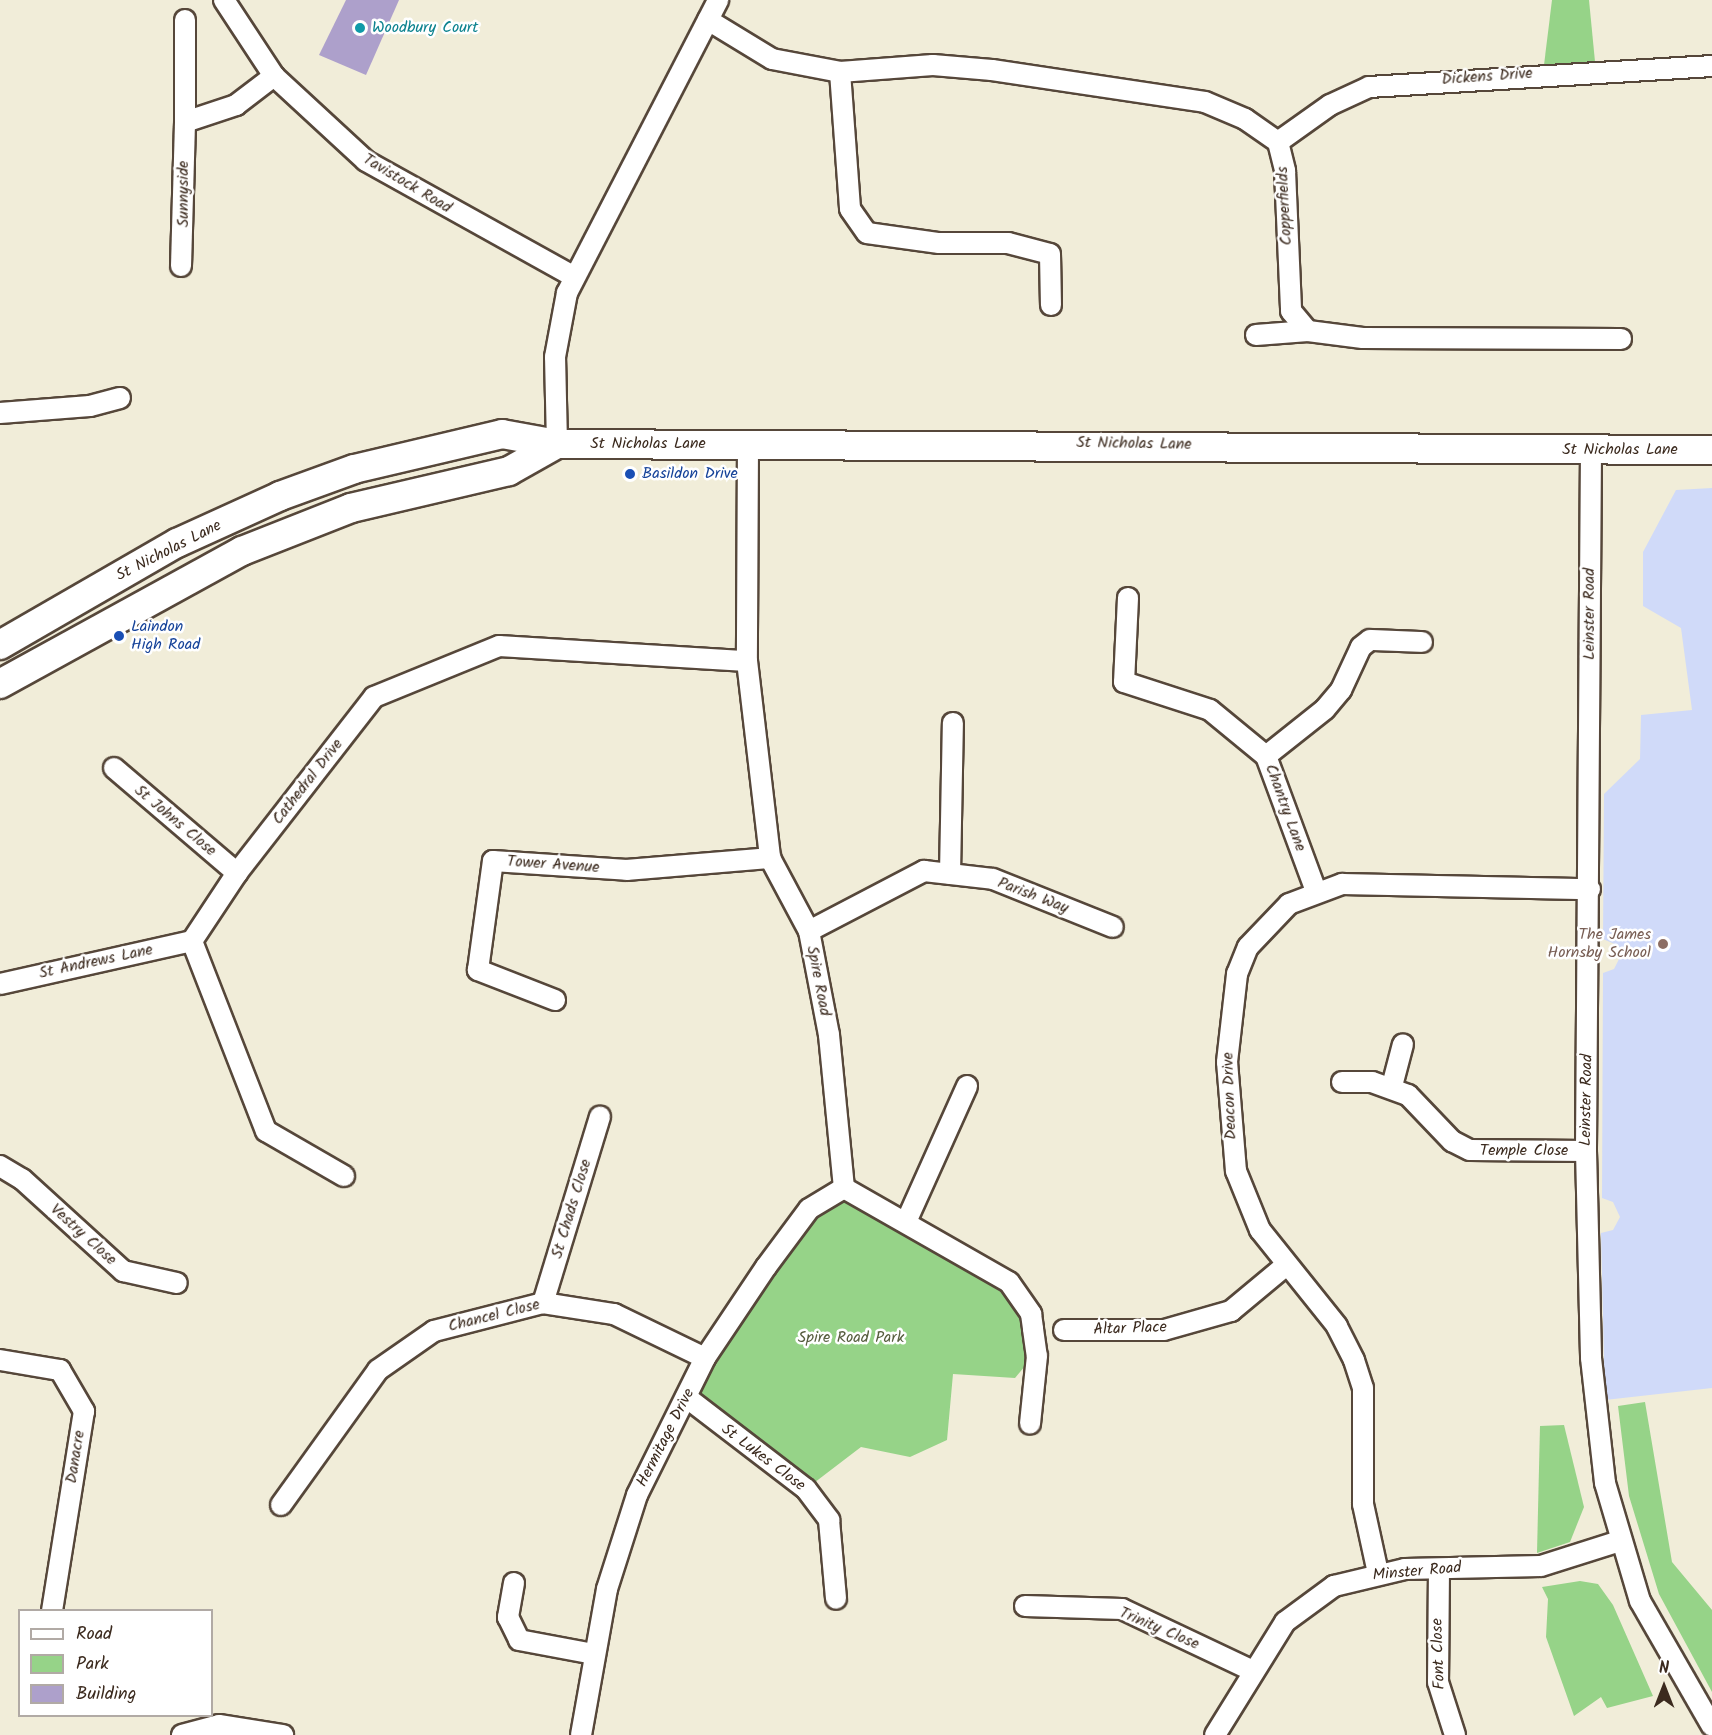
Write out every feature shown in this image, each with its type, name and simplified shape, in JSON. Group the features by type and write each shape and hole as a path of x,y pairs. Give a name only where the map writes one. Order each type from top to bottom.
{"main road":[{"name":"St Nicholas Lane","path":"0,645 177,543 354,469 502,434 556,444 1712,450"},
{"name":"St Nicholas Lane","path":"0,684 242,551 351,508 509,471 556,444"}],"street":[{"name":"Tavistock Road","path":"224,0 274,76 366,161 574,277"},
{"path":"556,444 555,357 574,277 718,0"},
{"name":"Sunnyside","path":"181,266 185,20"},
{"name":"Copperfields","path":"708,21 772,58 840,72 933,65 1204,102 1245,119 1278,142 1285,171 1291,311 1308,331"},
{"name":"Dickens Drive","path":"1278,142 1330,105 1369,87 1712,66"},
{"path":"840,72 850,209 867,233 939,243 1008,243 1050,254 1051,305"},
{"path":"185,122 236,105 274,76"},
{"path":"1256,335 1308,331 1363,338 1621,339"},
{"path":"0,413 90,406 120,398"},
{"name":"Spire Road","path":"748,445 747,661 770,858 809,931 829,1035 844,1188"},
{"name":"Leinster Road","path":"1591,450 1590,889 1586,1151 1591,1358 1605,1483 1620,1541 1640,1601 1712,1726"},
{"name":"Chantry Lane","path":"1128,598 1124,682 1210,710 1266,756 1316,891"},
{"path":"1266,756 1325,709 1341,690 1361,647 1370,640 1422,642"},
{"name":"Cathedral Drive","path":"192,941 237,873 374,697 499,646 747,661"},
{"path":"950,874 952,723"},
{"name":"St Johns Close","path":"114,768 237,873"},
{"name":"Tower Avenue","path":"555,1000 478,970 493,861 627,870 770,858"},
{"name":"Parish Way","path":"809,931 924,870 993,879 1113,927"},
{"name":"Deacon Drive","path":"1378,1573 1363,1504 1363,1388 1337,1326 1285,1266 1260,1230 1236,1171 1227,1062 1238,974 1248,947 1289,904 1316,891 1372,883 1590,889"},
{"path":"192,941 266,1131 344,1176"},
{"name":"St Andrews Lane","path":"0,984 192,941"},
{"path":"1342,1082 1392,1086 1403,1044"},
{"path":"906,1222 967,1086"},
{"name":"Temple Close","path":"1392,1086 1470,1150 1586,1151"},
{"name":"St Chads Close","path":"543,1303 600,1116"},
{"name":"Vestry Close","path":"0,1166 123,1271 177,1283"},
{"path":"844,1188 1009,1282 1031,1314 1037,1356 1030,1424"},
{"name":"Hermitage Drive","path":"581,1735 607,1589 637,1495 705,1359 809,1209 844,1188"},
{"name":"Altar Place","path":"1064,1330 1164,1330 1231,1311 1285,1266"},
{"name":"Chancel Close","path":"281,1505 378,1370 434,1331 543,1303 614,1314 705,1359"},
{"name":"Danacre","path":"0,1360 60,1370 84,1411 52,1609"},
{"name":"St Lukes Close","path":"686,1397 806,1489 829,1520 836,1599"},
{"name":"Minster Road","path":"1215,1735 1285,1622 1309,1600 1378,1573 1542,1566 1620,1541"},
{"name":"Font Close","path":"1439,1569 1438,1682 1455,1735"},
{"path":"514,1583 508,1617 519,1640 594,1654"},
{"name":"Trinity Close","path":"1025,1606 1122,1609 1253,1671"},
{"path":"182,1735 219,1725 283,1735"}],"shaded area":[{"name":"The James Hornsby School","path":"1712,488 1712,1388 1605,1400 1601,1233 1613,1230 1620,1217 1613,1202 1602,1198 1603,973 1614,969 1620,957 1617,945 1603,939 1604,794 1640,759 1641,715 1692,710 1681,628 1643,606 1643,552 1676,490"}],"green space":[{"path":"1552,0 1589,0 1596,72 1543,73"},
{"name":"Spire Road Park","path":"844,1188 1009,1282 1036,1353 1015,1378 953,1374 947,1440 910,1457 861,1447 806,1489 686,1397 809,1209"},
{"path":"1645,1402 1672,1562 1712,1610 1712,1692 1659,1594 1629,1496 1618,1406"},
{"path":"1564,1425 1584,1507 1570,1542 1537,1553 1540,1426"},
{"path":"1580,1581 1598,1584 1613,1605 1653,1696 1607,1708 1601,1697 1574,1716 1546,1637 1548,1599 1542,1587"}],"building":[{"name":"Woodbury Court","path":"346,0 399,0 366,75 319,55"}],"place":[{"name":"Woodbury Court","path":"360,28"},
{"name":"Basildon Drive","path":"630,474"},
{"name":"Laindon High Road","path":"119,636"},
{"name":"The James Hornsby School","path":"1663,944"}]}
